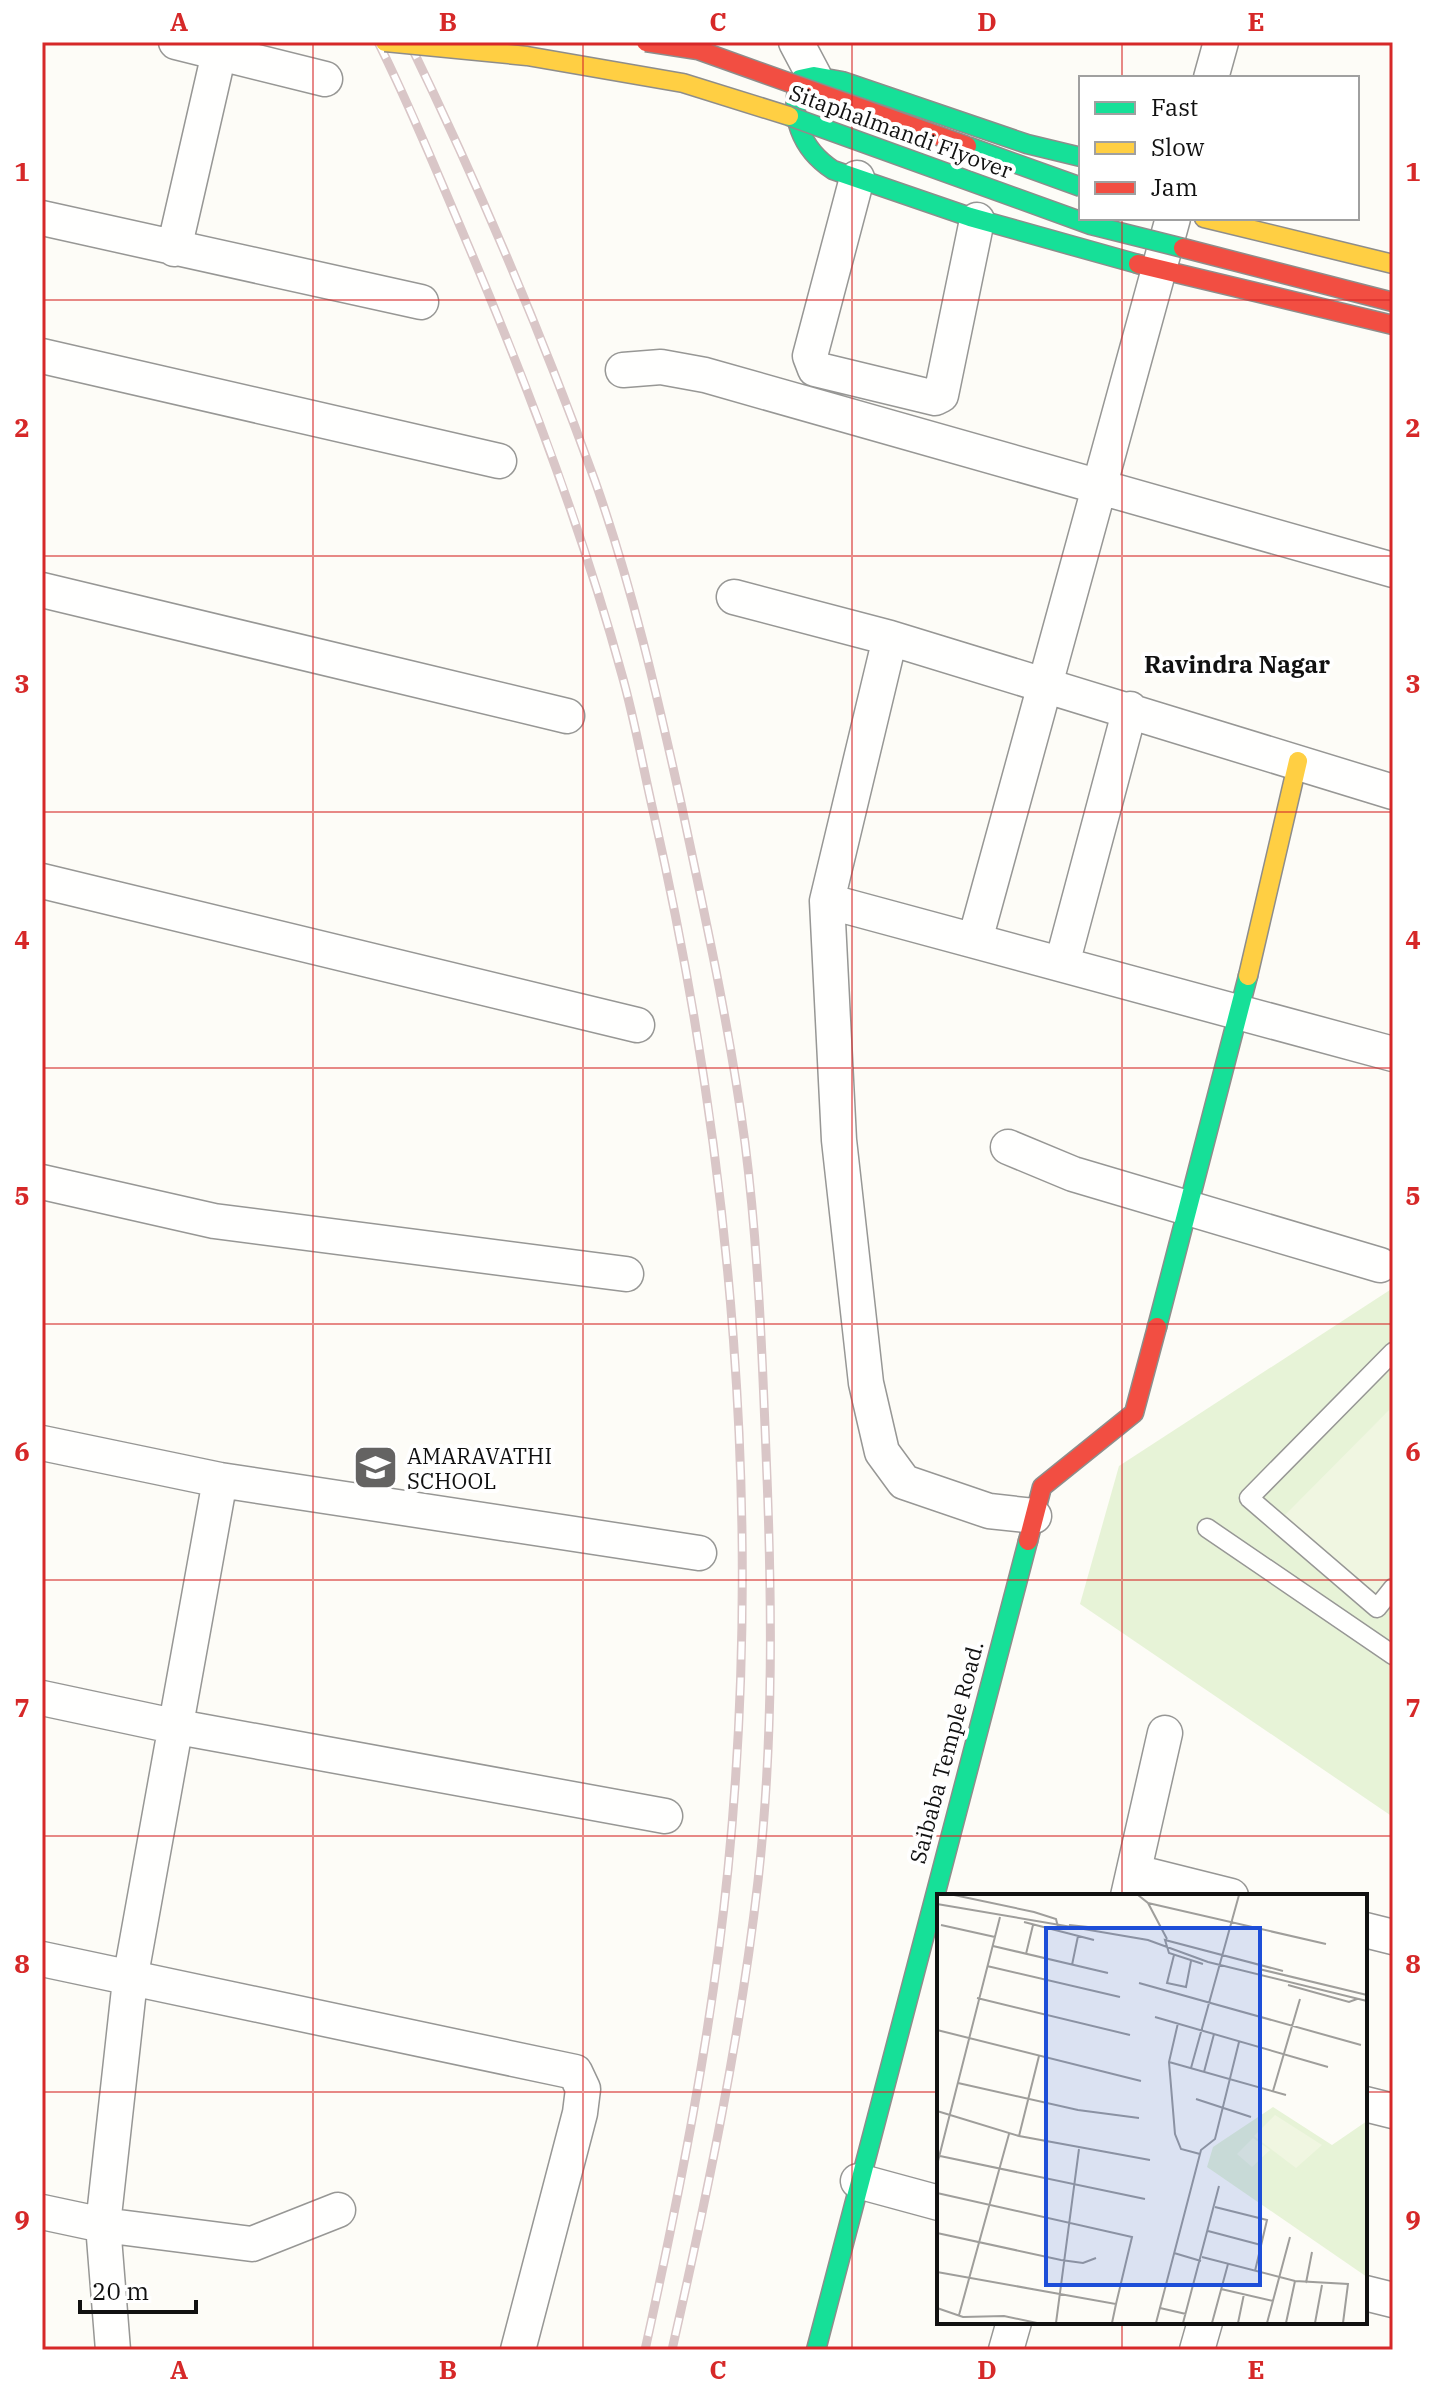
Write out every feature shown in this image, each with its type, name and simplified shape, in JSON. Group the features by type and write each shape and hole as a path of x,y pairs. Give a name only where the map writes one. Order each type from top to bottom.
{"street":[{"path":"176,42 325,79"},
{"name":"Sitaphalmandi Flyover","path":"385,42 527,56 692,86 803,120 1091,225 1393,302"},
{"name":"Sitaphalmandi Flyover","path":"646,42 702,51 1079,186"},
{"path":"796,42 814,76"},
{"path":"1212,76 1221,42"},
{"path":"692,86 702,51"},
{"path":"174,249 219,53"},
{"path":"1079,157 1027,144 842,81 814,76 800,79 793,97 793,111 806,146 827,167 977,220 1159,269 1393,325"},
{"path":"857,178 810,356 815,369 935,398 941,395 977,220"},
{"path":"42,218 421,302"},
{"path":"975,940 1172,220"},
{"path":"1212,220 1393,264"},
{"path":"42,356 499,461"},
{"path":"623,370 661,367 705,375 1100,484 1393,570"},
{"path":"42,590 567,716"},
{"path":"734,597 1043,683 1393,792"},
{"path":"890,638 827,901 839,1140 866,1383 882,1452 904,1482 989,1511 1034,1516"},
{"path":"1062,964 1130,709"},
{"name":"Saibaba Temple Road.","path":"816,2350 1042,1487 1134,1413 1240,1011 1298,761"},
{"path":"42,881 637,1025"},
{"path":"827,901 1393,1054"},
{"path":"1008,1147 1073,1174 1380,1265"},
{"path":"42,1182 214,1221 626,1274"},
{"path":"42,1443 220,1480 699,1553"},
{"path":"113,2350 103,2225 130,1980 178,1727 220,1480"},
{"path":"42,1698 178,1727 665,1816"},
{"path":"1165,1733 1131,1884 1214,1894"},
{"path":"1367,1930 1393,1937"},
{"path":"42,1959 575,2072 583,2089 580,2113 518,2350"},
{"path":"1367,2104 1393,2111"},
{"path":"858,2181 937,2202"},
{"path":"42,2212 103,2225 252,2244 338,2210"},
{"path":"1367,2294 1393,2300"},
{"path":"1006,2350 1013,2324"},
{"path":"1197,2350 1204,2324"}],"lane":[{"path":"1389,1362 1249,1498 1377,1608 1393,1588"},
{"path":"1207,1528 1393,1655"},
{"path":"1347,1624 1363,1597"}],"green space":[{"path":"1393,1288 1393,1817 1080,1604 1119,1466"},
{"path":"1389,1410 1393,1412 1393,1593 1382,1603 1283,1517"}],"railway":[{"path":"378,42 423,139 510,346 551,454 606,619 631,710 681,945 721,1207 741,1472 742,1604 738,1737 728,1869 704,2050 645,2350"},
{"path":"409,42 531,314 595,481 621,560 681,803 708,930 745,1143 759,1298 768,1506 770,1667 767,1774 758,1881 742,1999 710,2175 672,2350"}],"traffic: fast":[{"path":"1079,157 1027,144 842,81 814,76 800,79 796,105 800,130 813,152 833,170 970,217 1138,264"},
{"path":"789,116 1091,225 1183,248"},
{"path":"967,146 1079,186"},
{"path":"1157,1327 1248,976"},
{"path":"816,2350 1028,1541"}],"traffic: slow":[{"path":"385,42 527,56 683,83 789,116"},
{"path":"1212,220 1393,264"},
{"path":"1248,976 1298,761"}],"traffic: jam":[{"path":"646,42 698,50 967,146"},
{"path":"1183,248 1393,302"},
{"path":"1138,264 1393,325"},
{"path":"1028,1541 1042,1487 1134,1413 1157,1327"}],"place":[{"name":"AMARAVATHI SCHOOL","path":"376,1468"}],"district":[{"name":"Ravindra Nagar","path":"1237,664"}]}
